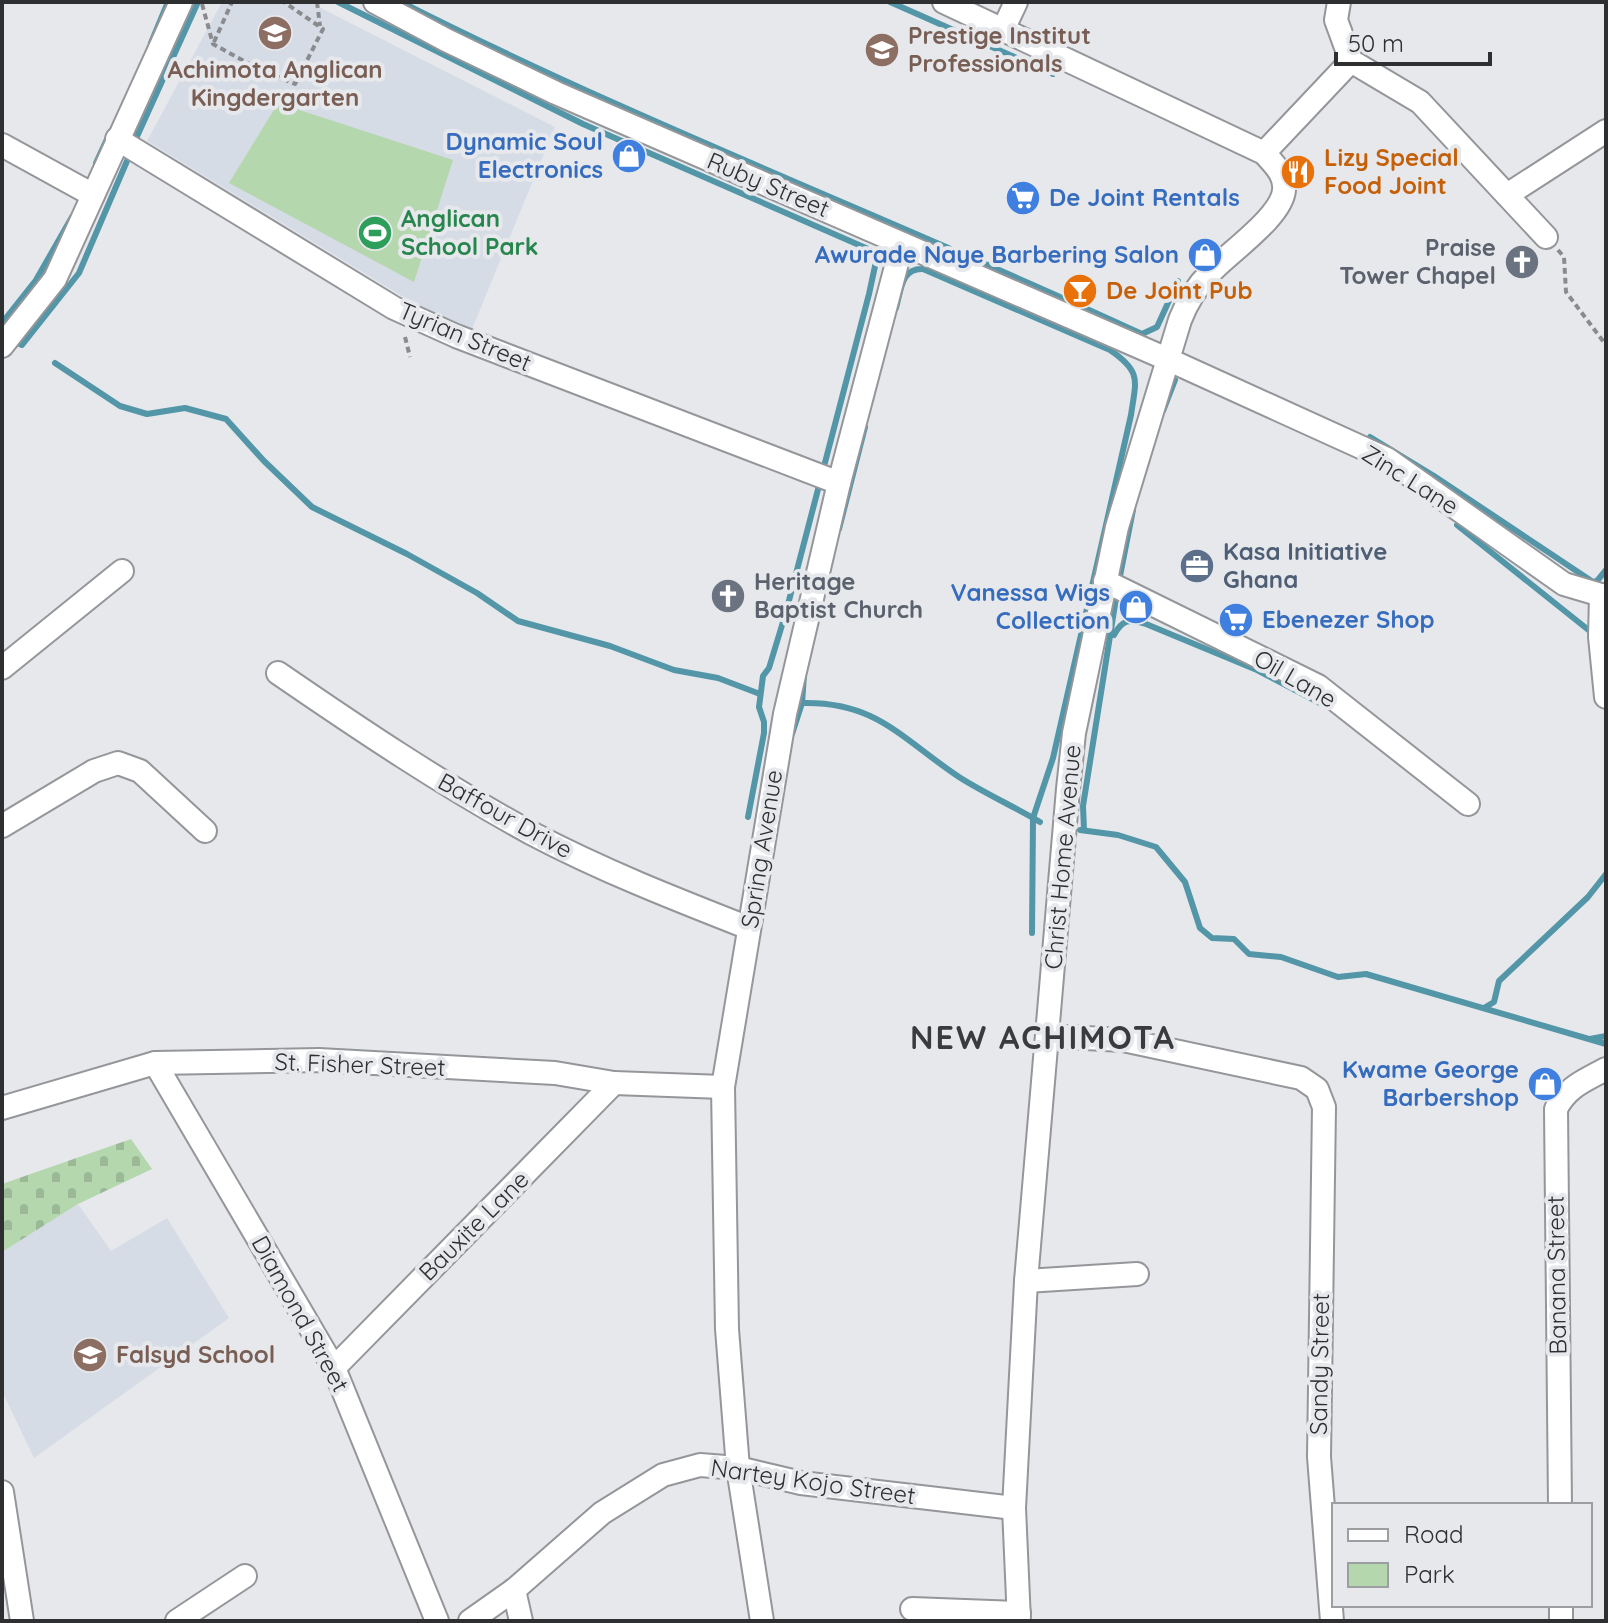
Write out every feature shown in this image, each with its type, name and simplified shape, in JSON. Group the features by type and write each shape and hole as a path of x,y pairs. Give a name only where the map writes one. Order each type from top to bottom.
{"street":[{"path":"2,346 55,279 181,2"},
{"name":"Ruby Street","path":"375,2 556,93 1167,359"},
{"path":"944,2 1264,153 1351,61"},
{"path":"1003,30 1016,2"},
{"path":"1339,2 1336,20 1351,61 1420,102 1546,237"},
{"path":"1507,195 1606,131"},
{"name":"Tyrian Street","path":"117,139 394,308 456,336 839,483"},
{"path":"2,145 93,195"},
{"name":"Christ Home Avenue","path":"1019,1617 1014,1508 1026,1281 1073,747 1117,527 1188,299 1209,273 1278,208 1285,193 1278,168 1264,153"},
{"name":"Spring Avenue","path":"762,1621 738,1468 727,1329 723,1087 785,714 839,483 902,244"},
{"name":"Zinc Lane","path":"1167,359 1387,459 1564,584 1603,594"},
{"path":"2,668 122,571"},
{"name":"Oil Lane","path":"1105,581 1318,686 1468,804"},
{"path":"1603,594 1600,637 1606,697"},
{"name":"Baffour Drive","path":"278,673 407,761 533,834 654,890 749,928"},
{"path":"2,826 94,771 118,763 140,771 205,831"},
{"name":"Sandy Street","path":"1047,1036 1123,1040 1301,1078 1317,1089 1324,1107 1319,1457 1332,1621"},
{"name":"St. Fisher Street","path":"2,1108 155,1063 319,1060 555,1073 614,1083 723,1087"},
{"name":"Diamond Street","path":"155,1063 334,1368 437,1621"},
{"name":"Banana Street","path":"1560,1503 1556,1109 1563,1095 1574,1086 1606,1070"},
{"name":"Bauxite Lane","path":"334,1368 614,1083"},
{"path":"1026,1281 1137,1274"},
{"name":"Nartey Kojo Street","path":"470,1621 514,1590 602,1513 663,1475 700,1465 738,1468 801,1483 1014,1508"},
{"path":"2,1492 22,1621"},
{"path":"177,1621 245,1576"},
{"path":"514,1590 521,1621"},
{"path":"912,1609 1019,1617"}],"path":[{"path":"202,2 213,44 295,84 323,29 317,2"},
{"path":"213,44 232,2"},
{"path":"284,2 320,26"},
{"path":"1546,237 1564,257 1566,292 1606,345"}],"shaded area":[{"path":"222,2 309,2 555,127 470,334 438,318 147,141"},
{"name":"Falsyd School","path":"78,1204 111,1251 167,1218 229,1318 34,1458 2,1391 2,1252"}],"green space":[{"name":"Anglican School Park","path":"278,103 453,160 414,282 229,183"},
{"path":"131,1139 152,1169 78,1204 2,1252 2,1184"}],"waterway":[{"path":"151,43 168,2"},
{"path":"134,143 198,2"},
{"path":"338,2 583,124 875,252 877,257 869,294 786,612 769,668 763,676 759,707 764,733 748,817"},
{"path":"401,2 677,131 1142,334 1157,327 1178,281"},
{"path":"890,2 1053,74"},
{"path":"96,163 108,137"},
{"path":"12,340 22,345 79,273 130,154"},
{"path":"2,323 36,280 72,217"},
{"path":"896,308 906,276 923,269 1110,350 1127,365 1134,378 1131,415 1053,758 1033,818 1032,933"},
{"path":"55,363 120,406 147,414 185,408 226,419 312,507 407,554 477,593 518,621 610,646 674,670 718,678 760,694"},
{"path":"1163,411 1175,380"},
{"path":"839,529 865,427"},
{"path":"1370,437 1593,582 1606,570"},
{"path":"1119,581 1133,510"},
{"path":"1457,525 1591,632"},
{"path":"1084,830 1083,806 1117,592"},
{"path":"1114,635 1127,622 1146,624 1257,670 1320,703"},
{"path":"792,734 802,703 804,675"},
{"path":"802,703 850,708 869,716 904,736 978,789 1040,822"},
{"path":"1080,830 1118,835 1156,847 1185,882 1200,928 1212,938 1234,939 1249,954 1281,957 1338,977 1366,974 1606,1044"},
{"path":"1484,1008 1494,1002 1499,981 1588,897 1606,874"},
{"path":"1590,1039 1606,1036"}],"place":[{"name":"Achimota Anglican Kingdergarten","path":"275,33"},
{"name":"Prestige Institut Professionals","path":"882,50"},
{"name":"Dynamic Soul Electronics","path":"629,156"},
{"name":"Lizy Special Food Joint","path":"1298,172"},
{"name":"De Joint Rentals","path":"1023,198"},
{"name":"Anglican School Park","path":"375,233"},
{"name":"Awurade Naye Barbering Salon","path":"1205,255"},
{"name":"Praise Tower Chapel","path":"1522,262"},
{"name":"De Joint Pub","path":"1080,291"},
{"name":"Kasa Initiative Ghana","path":"1197,566"},
{"name":"Heritage Baptist Church","path":"728,596"},
{"name":"Vanessa Wigs Collection","path":"1136,607"},
{"name":"Ebenezer Shop","path":"1236,620"},
{"name":"Kwame George Barbershop","path":"1545,1084"},
{"name":"Falsyd School","path":"90,1355"}],"district":[{"name":"NEW ACHIMOTA","path":"1043,1038"}]}
